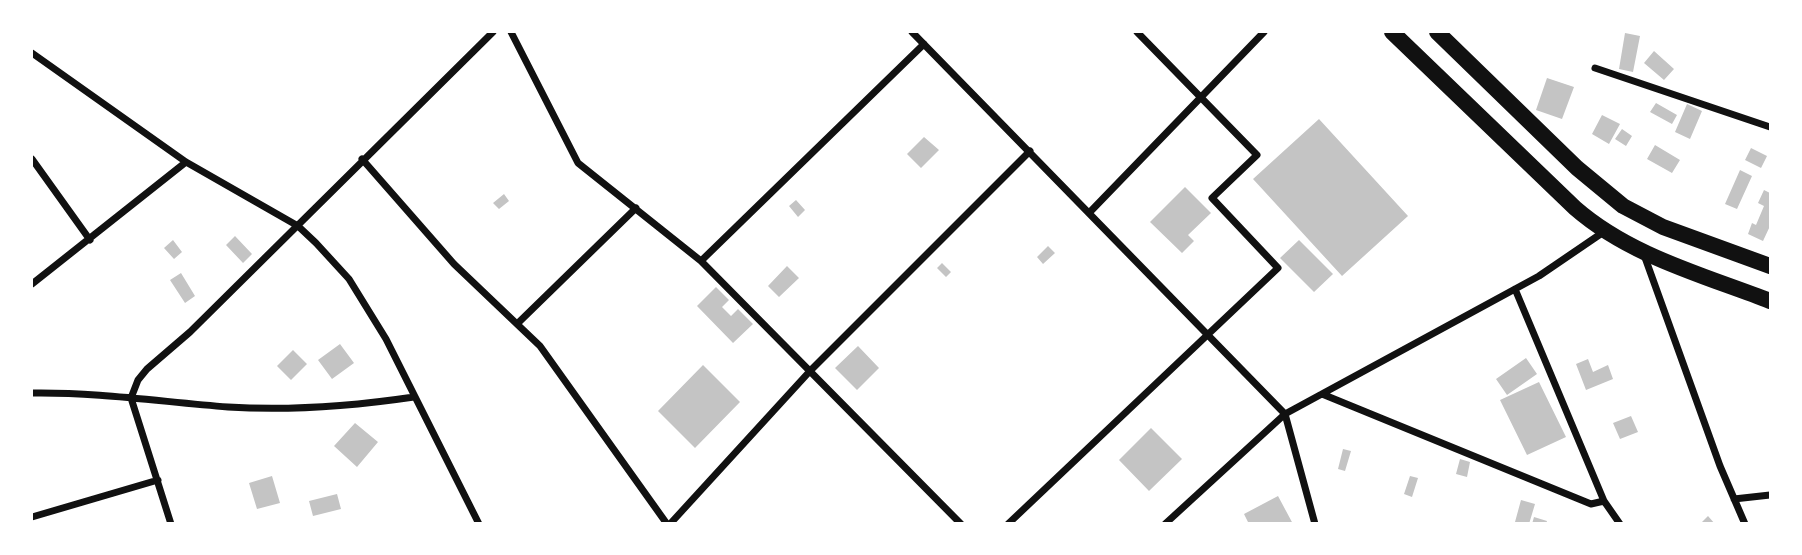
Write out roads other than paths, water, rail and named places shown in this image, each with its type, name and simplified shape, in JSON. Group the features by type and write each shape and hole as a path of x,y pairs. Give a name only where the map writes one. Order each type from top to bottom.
{"main road":[{"path":"1392,32 1575,208 1605,231 1643,252 1770,300"},
{"path":"1437,32 1454,45 1577,168 1623,206 1663,227 1770,267"}],"street":[{"path":"171,523 131,398 138,380 493,32"},
{"path":"510,32 579,163 701,261 961,523"},
{"path":"912,32 1285,414 1315,523"},
{"path":"1008,523 1278,268 1212,198 1257,155 1136,32"},
{"path":"1090,213 1264,32"},
{"path":"701,261 924,44"},
{"path":"32,53 186,162 298,226 349,279 386,339 479,523"},
{"path":"1595,68 1770,127"},
{"path":"362,159 454,264 540,346 669,523 810,371 1030,151"},
{"path":"32,159 90,240"},
{"path":"32,284 186,162"},
{"path":"517,324 636,208"},
{"path":"1166,523 1285,414 1515,289 1605,231"},
{"path":"1643,252 1745,523"},
{"path":"1515,289 1604,501 1620,523"},
{"path":"32,393 230,407 310,408 354,406 414,397"},
{"path":"1322,394 1591,504 1604,501"},
{"path":"32,517 158,480"},
{"path":"1734,499 1770,495"}]}
